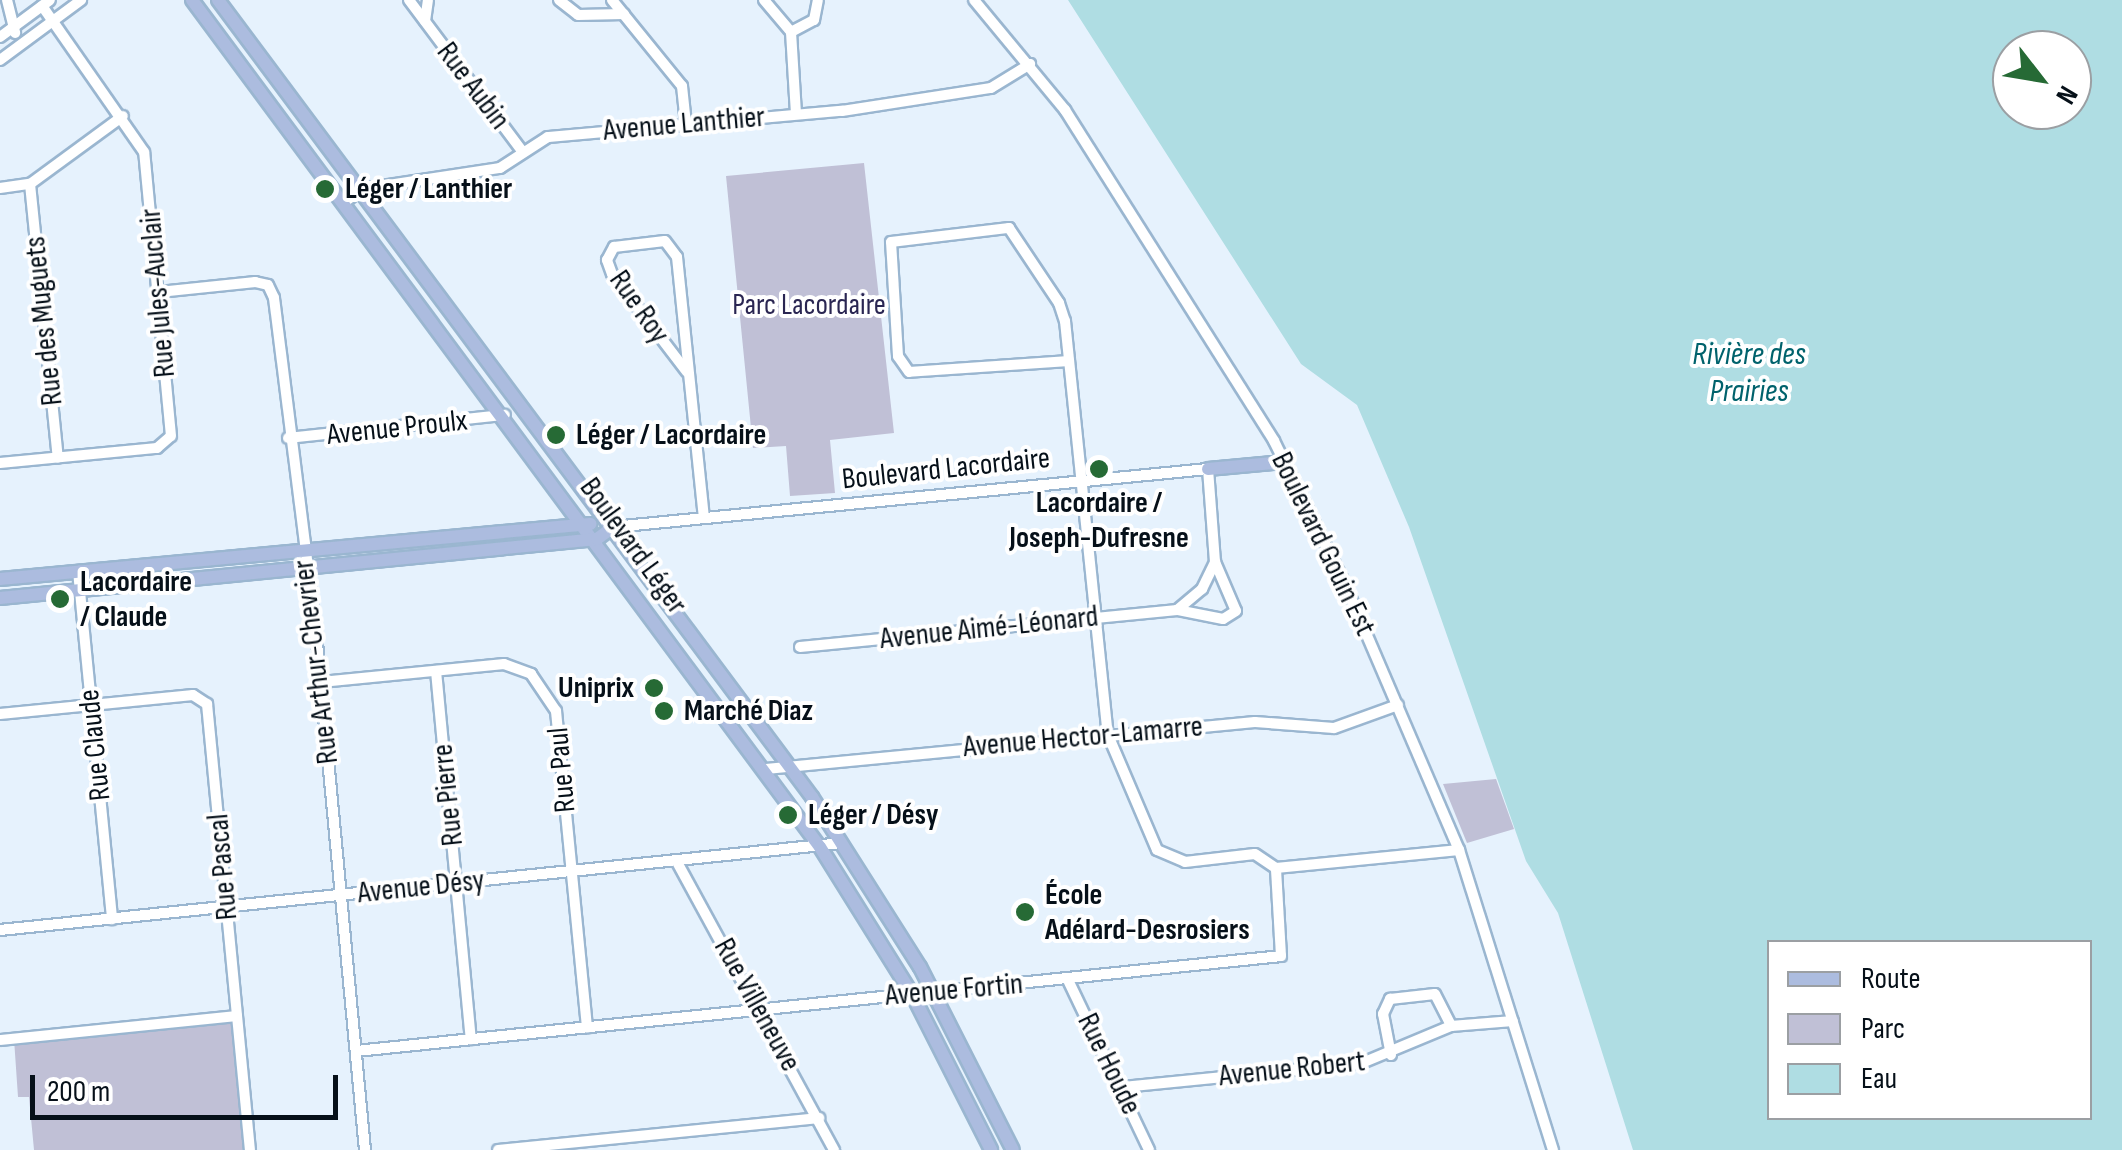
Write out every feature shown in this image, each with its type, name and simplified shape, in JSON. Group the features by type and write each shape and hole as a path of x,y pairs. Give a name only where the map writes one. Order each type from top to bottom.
{"main road":[{"name":"Boulevard Léger","path":"192,0 346,201 766,769 912,994 991,1150"},
{"name":"Boulevard Léger","path":"218,0 787,763 842,843 934,992 1013,1150"},
{"name":"Boulevard Lacordaire","path":"1208,469 1284,462"},
{"name":"Boulevard Lacordaire","path":"0,579 585,524 613,527"},
{"path":"0,598 597,539 613,527"}],"street":[{"path":"7,0 12,28 22,43"},
{"path":"0,60 81,0"},
{"name":"Rue Aubin","path":"409,0 522,151"},
{"name":"Rue Aubin","path":"425,21 428,0"},
{"path":"559,0 578,15 624,14"},
{"path":"612,0 682,86 686,122"},
{"path":"764,0 791,32 796,114"},
{"path":"791,32 814,20 818,0"},
{"name":"Boulevard Gouin Est","path":"974,0 1030,64 1207,329 1284,462 1398,705 1459,850 1553,1150"},
{"path":"0,37 46,3"},
{"name":"Rue Jules-Auclair","path":"0,463 168,442 159,292 144,152 123,116 53,21 46,3"},
{"name":"Avenue Lanthier","path":"346,201 362,189 500,168 548,137 796,114 986,89 1030,64"},
{"path":"0,188 30,184 123,116"},
{"name":"Rue des Muguets","path":"30,184 58,458"},
{"path":"1069,362 909,372 898,356 888,248 904,236 1009,228 1059,303 1069,362 1108,735 1156,850 1185,862 1255,854 1276,868 1459,850"},
{"name":"Rue Roy","path":"687,372 612,274 607,260 614,247 662,240 675,251 704,518"},
{"name":"Rue Arthur-Chevrier","path":"159,292 268,285 321,682 365,1150"},
{"name":"Avenue Proulx","path":"288,438 505,416"},
{"path":"1177,610 1202,590 1216,562 1208,469"},
{"name":"Boulevard Lacordaire","path":"613,527 1208,469"},
{"name":"Avenue Aimé-Léonard","path":"800,647 1177,610 1233,616 1236,605 1216,562"},
{"name":"Rue Claude","path":"78,572 112,919"},
{"name":"Rue Paul","path":"321,682 518,666 554,705 588,1027"},
{"name":"Rue Pierre","path":"436,671 472,1039"},
{"name":"Rue Pascal","path":"90,704 193,695 207,704 250,1150"},
{"path":"0,714 90,704"},
{"name":"Avenue Hector-Lamarre","path":"766,769 787,763 1255,722 1334,728 1398,705"},
{"name":"Avenue Désy","path":"0,930 842,843"},
{"name":"Rue Villeneuve","path":"677,862 820,1118 834,1150"},
{"name":"Avenue Fortin","path":"356,1051 1281,956 1276,868"},
{"name":"Rue Houde","path":"1068,980 1122,1087 1148,1150"},
{"path":"1391,1055 1382,1014 1390,998 1435,994 1452,1026"},
{"path":"0,1040 236,1016"},
{"name":"Avenue Robert","path":"1122,1087 1391,1055 1452,1026 1513,1021"},
{"path":"498,1150 820,1118"}],"green space":[{"name":"Parc Lacordaire","path":"864,163 894,433 830,440 835,493 790,496 786,446 753,448 726,176"},
{"path":"1496,779 1514,829 1467,843 1443,784"},
{"path":"237,1016 249,1150 34,1150 29,1097 18,1097 14,1039"}],"water":[{"name":"Rivière des Prairies","path":"1068,0 2122,0 2122,1150 1633,1150 1558,913 1526,861 1409,527 1357,405 1301,364"}],"place":[{"name":"Léger / Lanthier","path":"325,189"},
{"name":"Léger / Lacordaire","path":"556,435"},
{"name":"Lacordaire / Joseph-Dufresne","path":"1099,469"},
{"name":"Lacordaire / Claude","path":"60,599"},
{"name":"Uniprix","path":"654,688"},
{"name":"Marché Diaz","path":"664,711"},
{"name":"Léger / Désy","path":"788,815"},
{"name":"École Adélard-Desrosiers","path":"1025,912"}]}
